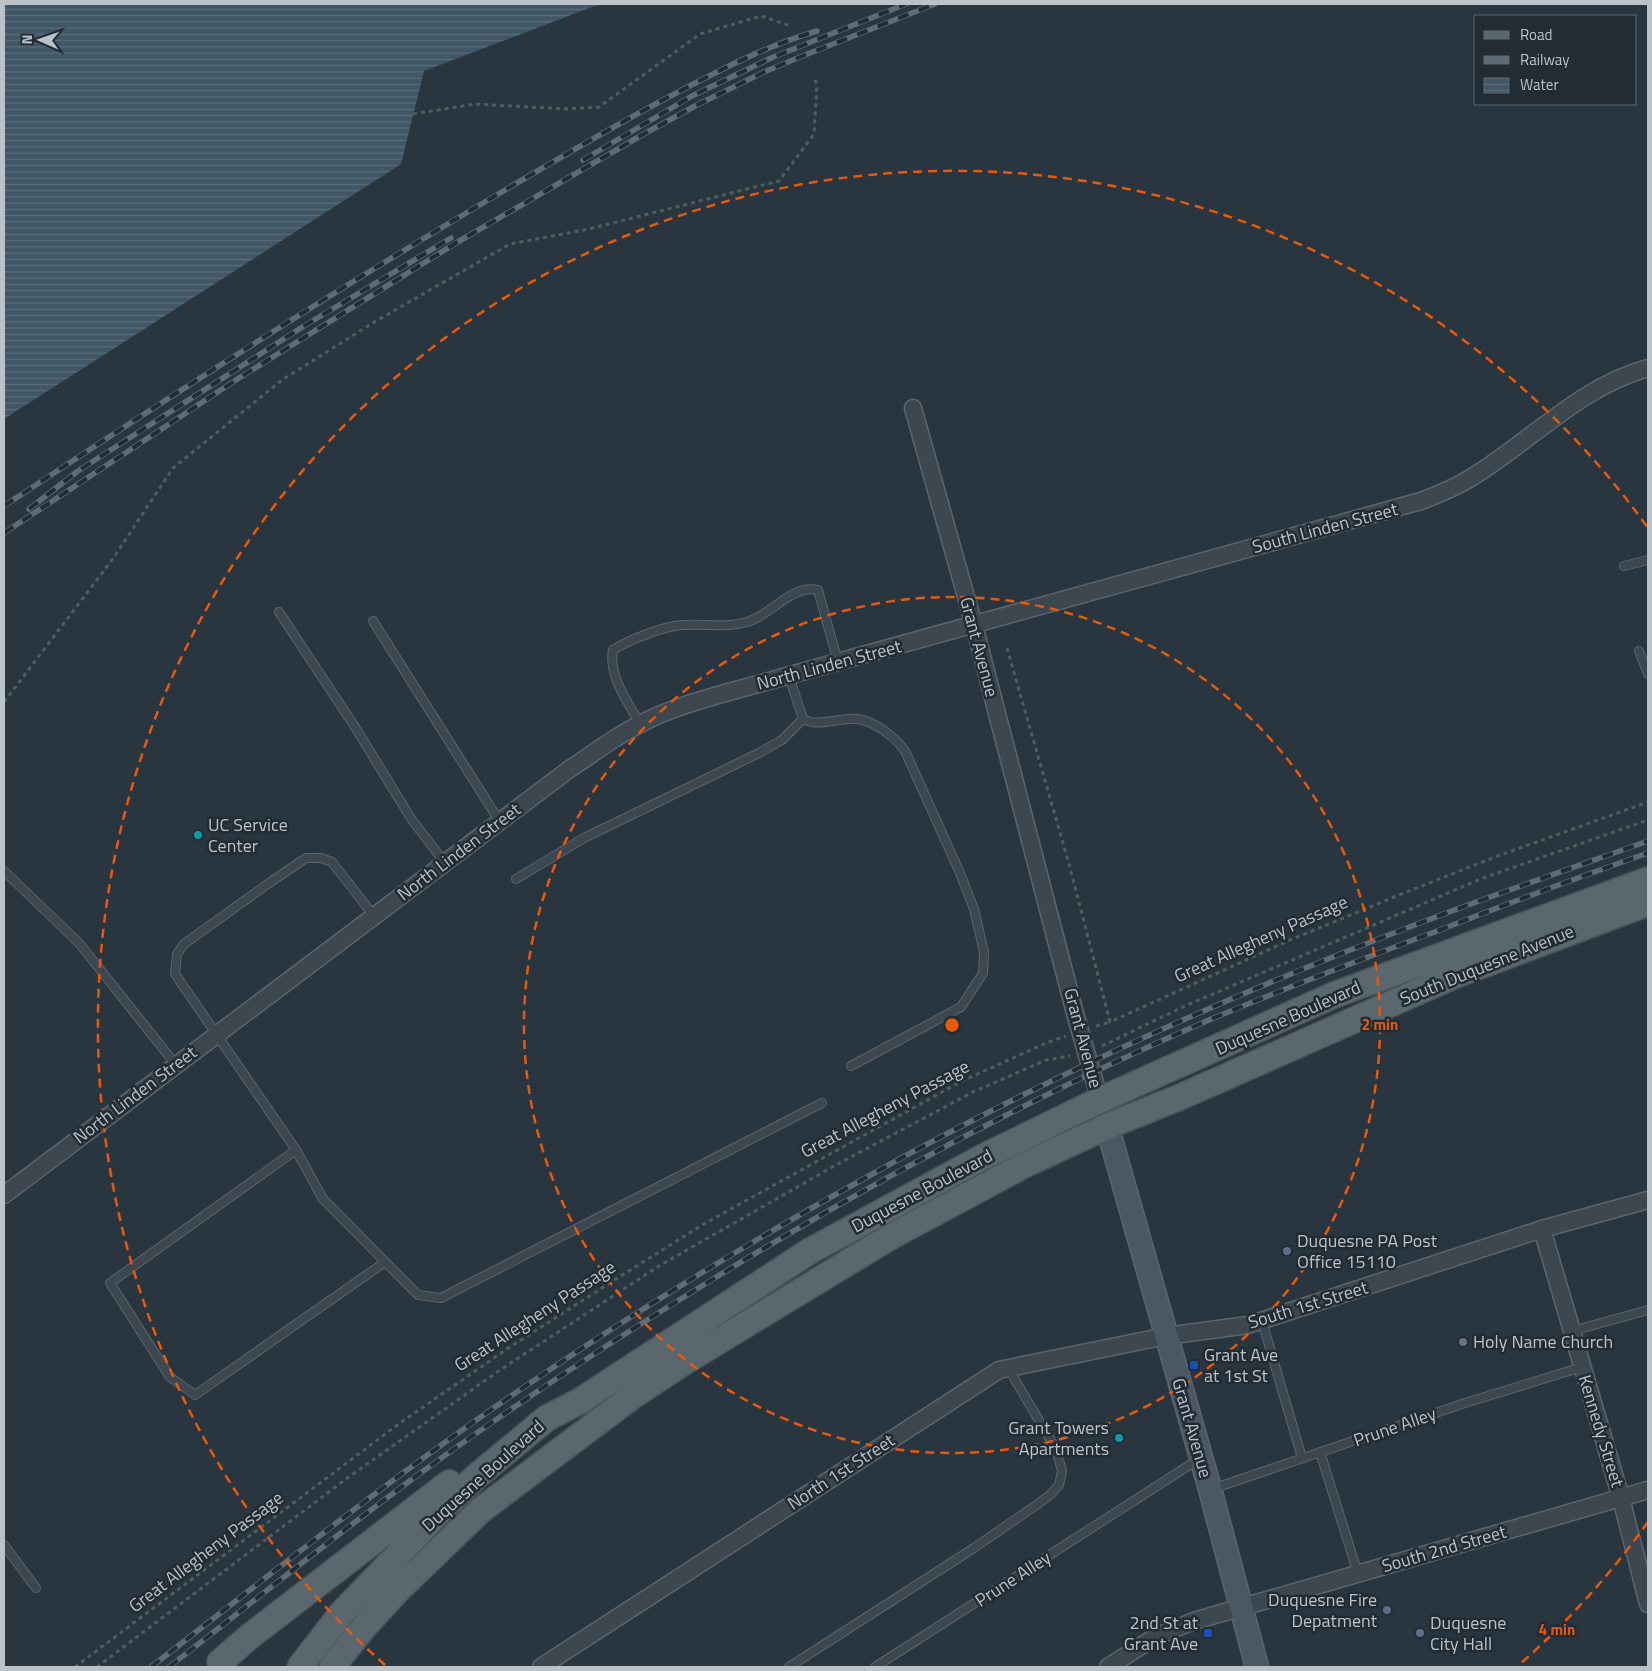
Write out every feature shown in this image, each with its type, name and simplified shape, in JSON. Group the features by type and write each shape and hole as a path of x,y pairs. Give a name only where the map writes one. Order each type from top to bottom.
{"main road":[{"name":"Duquesne Boulevard","path":"300,1667 341,1614 441,1510 477,1476 547,1418 580,1401 810,1251 984,1156 1100,1100 1334,995 1648,880"},
{"name":"South Duquesne Avenue","path":"1108,1126 1180,1097 1456,974 1648,903"},
{"name":"Duquesne Boulevard","path":"332,1667 364,1627 397,1591 481,1510 588,1429 684,1362 890,1237 1024,1164 1108,1126"},
{"path":"216,1665 446,1486 547,1418 573,1418 588,1429"},
{"path":"216,1665 232,1663 246,1667"}],"street":[{"name":"South Linden Street","path":"974,625 1420,501 1446,491 1469,479 1588,395 1614,380 1648,368"},
{"name":"Grant Avenue","path":"912,408 974,625 1086,1054 1210,1489 1257,1667"},
{"name":"North Linden Street","path":"4,1195 571,768 640,724 693,703 974,625"},
{"name":"South 1st Street","path":"1166,1336 1248,1325 1542,1229 1648,1200"},
{"name":"Kennedy Street","path":"1542,1229 1621,1498 1648,1604"},
{"name":"North 1st Street","path":"541,1667 999,1370 1166,1336"},
{"name":"South 2nd Street","path":"1108,1667 1155,1637 1194,1621 1648,1490"}],"lane":[{"path":"1624,566 1648,560"},
{"path":"640,724 614,673 611,660 613,650 623,644 674,626 733,626 750,621 792,594 809,588 818,590 838,662"},
{"path":"279,612 355,727 412,820 445,863"},
{"path":"373,621 500,822"},
{"path":"1639,651 1648,674"},
{"path":"789,676 803,719 809,722 820,723 833,720 857,719 871,724 897,740 905,751 960,873 974,909 984,952 983,973 960,1007 851,1066"},
{"path":"516,879 584,838 759,753 782,740 803,719"},
{"path":"374,916 332,862 321,858 306,858 272,880 184,944 177,954 175,974 296,1150 323,1199 418,1295 441,1298 822,1103"},
{"path":"5,875 79,944 176,1064"},
{"path":"296,1150 110,1283 170,1376 195,1395 385,1262"},
{"path":"1572,1331 1648,1310"},
{"path":"1262,1321 1302,1458"},
{"name":"Prune Alley","path":"1210,1489 1462,1404 1582,1367"},
{"path":"789,1667 974,1548 1050,1495 1059,1485 1062,1471 1056,1448 1008,1368"},
{"path":"1320,1452 1358,1574"},
{"name":"Prune Alley","path":"875,1667 1201,1458"},
{"path":"4,1545 36,1588"}],"path":[{"path":"413,114 474,104 565,109 599,107 700,34 762,16 788,25"},
{"path":"4,702 112,560 173,468 282,380 376,321 510,244 589,229 779,181 814,134 817,85 814,77"},
{"name":"Great Allegheny Passage","path":"1007,648 1110,1022 1290,940 1385,901 1495,857 1648,802"},
{"path":"97,1667 346,1479 500,1370 659,1266 834,1166 973,1092 1046,1060 1086,1054 1185,1006 1482,878 1648,820"},
{"name":"Great Allegheny Passage","path":"75,1667 400,1423 507,1349 702,1225 960,1082 1046,1043"}],"water":[{"path":"4,4 600,4 424,71 401,164 4,419"}],"railway":[{"path":"583,160 692,96 771,58 906,4"},
{"path":"4,533 239,378 456,243 642,135 764,72 935,4"},
{"path":"4,506 264,337 462,215 605,132 715,73 748,57 817,31"},
{"path":"29,509 78,471 304,326 451,238"},
{"path":"151,1667 393,1481 521,1389 662,1297 856,1183 993,1110 1133,1042 1204,1011 1276,980 1420,923 1648,841"},
{"path":"169,1667 393,1493 533,1394 643,1322 777,1240 898,1172 1083,1077 1209,1020 1348,965 1648,853"}],"place":[{"name":"UC Service Center","path":"198,835"},
{"name":"Duquesne PA Post Office 15110","path":"1287,1251"},
{"name":"Holy Name Church","path":"1463,1342"},
{"name":"Grant Ave at 1st St","path":"1194,1365"},
{"name":"Grant Towers Apartments","path":"1119,1438"},
{"name":"Duquesne Fire Depatment","path":"1387,1610"},
{"name":"2nd St at Grant Ave","path":"1208,1633"},
{"name":"Duquesne City Hall","path":"1420,1633"}]}
